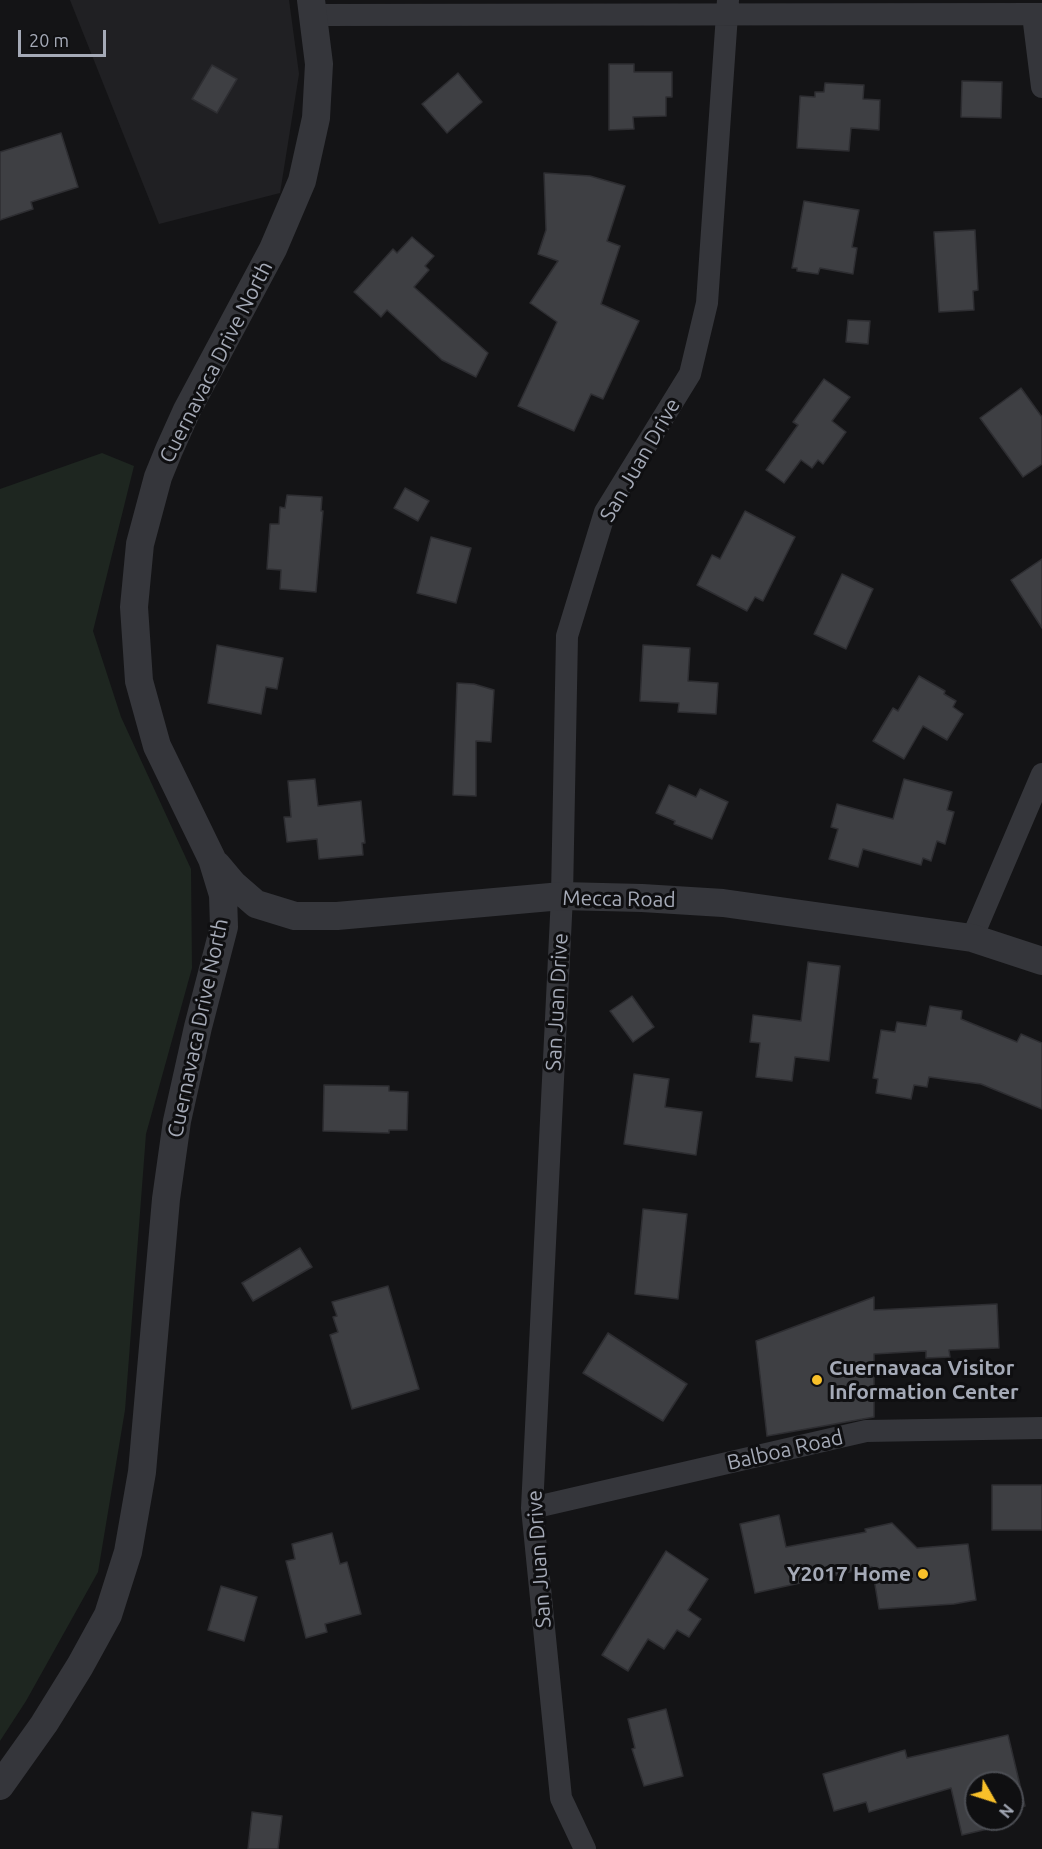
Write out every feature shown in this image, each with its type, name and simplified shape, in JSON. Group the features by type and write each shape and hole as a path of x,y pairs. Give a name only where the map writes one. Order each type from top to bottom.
{"street":[{"path":"312,8 727,7 1038,15 1042,87"},
{"name":"San Juan Drive","path":"585,1849 561,1798 532,1508 562,896 567,636 605,512 690,374 707,303 727,7"},
{"name":"Cuernavaca Drive North","path":"0,1786 44,1724 108,1615 128,1552 142,1472 166,1199 177,1121 224,927 223,895 212,859 157,746 139,681 134,607 140,544 158,477 169,450 187,410 273,249 302,181 316,118 319,64 312,8"},
{"path":"972,938 1042,774"},
{"name":"Mecca Road","path":"212,859 233,884 256,904 296,916 337,916 562,896 642,898 723,903 972,938 1042,961"},
{"name":"Balboa Road","path":"532,1508 866,1431 1042,1428"}],"shaded area":[{"path":"70,0 289,0 299,74 280,193 159,224"},
{"path":"102,453 134,466 93,631 121,717 191,869 192,968 146,1134 125,1410 98,1572 26,1701 0,1741 0,489"}],"building":[{"path":"609,64 634,64 634,72 672,72 672,97 666,97 666,116 633,117 634,129 609,130"},
{"path":"212,65 237,79 217,113 192,99"},
{"path":"458,73 482,102 447,133 422,104"},
{"path":"962,81 1002,82 1001,118 961,117"},
{"path":"825,83 864,85 863,99 880,100 879,130 851,128 849,151 797,148 800,96 815,97 815,92 824,92"},
{"path":"61,133 78,187 31,202 33,209 0,220 0,152"},
{"path":"544,173 590,176 625,186 607,241 620,246 601,304 639,321 603,399 591,394 574,431 518,406 557,322 530,303 558,261 538,254 546,230"},
{"path":"804,201 859,210 852,247 857,248 853,274 820,268 818,274 792,268"},
{"path":"975,230 978,290 973,291 974,310 939,312 934,232"},
{"path":"412,237 434,256 425,266 429,270 414,287 488,353 476,377 442,360 387,310 381,317 354,292 393,249 397,253"},
{"path":"848,320 870,321 868,344 846,342"},
{"path":"824,379 850,397 832,421 846,432 823,464 818,460 812,468 801,460 784,483 766,470 798,425 793,422"},
{"path":"1021,388 1042,417 1042,464 1023,477 980,418"},
{"path":"405,488 429,501 418,521 394,508"},
{"path":"287,495 322,497 321,511 323,511 316,592 280,589 281,570 267,569 270,524 279,524 280,507 285,508"},
{"path":"745,511 795,537 763,601 755,597 747,611 697,585 712,555 720,559"},
{"path":"431,537 471,548 456,603 417,593"},
{"path":"1042,559 1042,628 1011,580"},
{"path":"842,574 873,589 846,649 814,634"},
{"path":"217,645 283,658 277,689 266,687 261,714 208,703"},
{"path":"643,645 690,648 688,681 718,683 716,714 678,712 679,703 640,701"},
{"path":"919,676 945,691 944,694 956,701 953,707 963,714 947,740 923,726 904,759 873,741 893,708 898,711"},
{"path":"457,683 474,684 494,690 491,742 476,741 476,796 453,795"},
{"path":"315,779 318,806 361,801 365,843 362,843 363,855 319,859 317,839 287,842 284,817 291,817 288,781"},
{"path":"904,779 952,792 947,810 954,812 945,844 937,841 931,861 923,858 921,865 863,849 858,867 829,859 838,829 831,827 837,804 893,819"},
{"path":"669,785 696,797 700,789 728,802 712,839 674,824 675,821 656,813"},
{"path":"808,962 840,966 829,1061 795,1057 792,1081 756,1077 760,1043 750,1042 753,1015 801,1021"},
{"path":"632,996 654,1027 633,1042 610,1011"},
{"path":"930,1006 962,1011 961,1019 1017,1042 1021,1034 1042,1043 1042,1109 981,1084 929,1077 927,1087 914,1085 911,1099 876,1093 878,1079 873,1078 881,1030 895,1032 897,1022 926,1026"},
{"path":"634,1074 669,1079 665,1107 702,1112 696,1155 624,1144"},
{"path":"324,1085 389,1086 389,1091 408,1092 407,1130 389,1130 389,1133 323,1131"},
{"path":"643,1209 687,1214 678,1299 635,1294"},
{"path":"300,1248 312,1267 253,1301 242,1283"},
{"path":"388,1286 419,1389 352,1409 330,1335 338,1332 333,1317 337,1316 332,1302"},
{"name":"Cuernavaca Visitor Information Center","path":"874,1297 874,1310 997,1304 999,1348 949,1350 950,1357 926,1358 926,1351 874,1354 874,1417 767,1436 756,1341"},
{"path":"608,1333 687,1384 663,1421 583,1373"},
{"path":"992,1485 1042,1485 1042,1530 992,1530"},
{"path":"779,1515 786,1547 866,1532 865,1529 892,1523 917,1548 968,1544 976,1600 954,1604 879,1609 872,1567 755,1593 740,1524"},
{"path":"332,1533 340,1564 347,1562 361,1614 325,1624 327,1632 306,1638 286,1561 295,1559 292,1544"},
{"path":"666,1551 708,1579 688,1610 701,1619 689,1637 677,1630 664,1649 648,1639 628,1671 602,1655"},
{"path":"221,1586 257,1597 244,1641 208,1630"},
{"path":"666,1709 683,1776 644,1786 632,1749 635,1748 628,1719"},
{"path":"1008,1735 1017,1771 964,1771 964,1831 979,1831 962,1835 951,1788 869,1812 866,1802 834,1811 823,1774 905,1750 907,1758"},
{"path":"252,1812 282,1816 278,1849 248,1849"}],"place":[{"name":"Cuernavaca Visitor Information Center","path":"817,1380"},
{"name":"Y2017 Home","path":"923,1574"}]}
